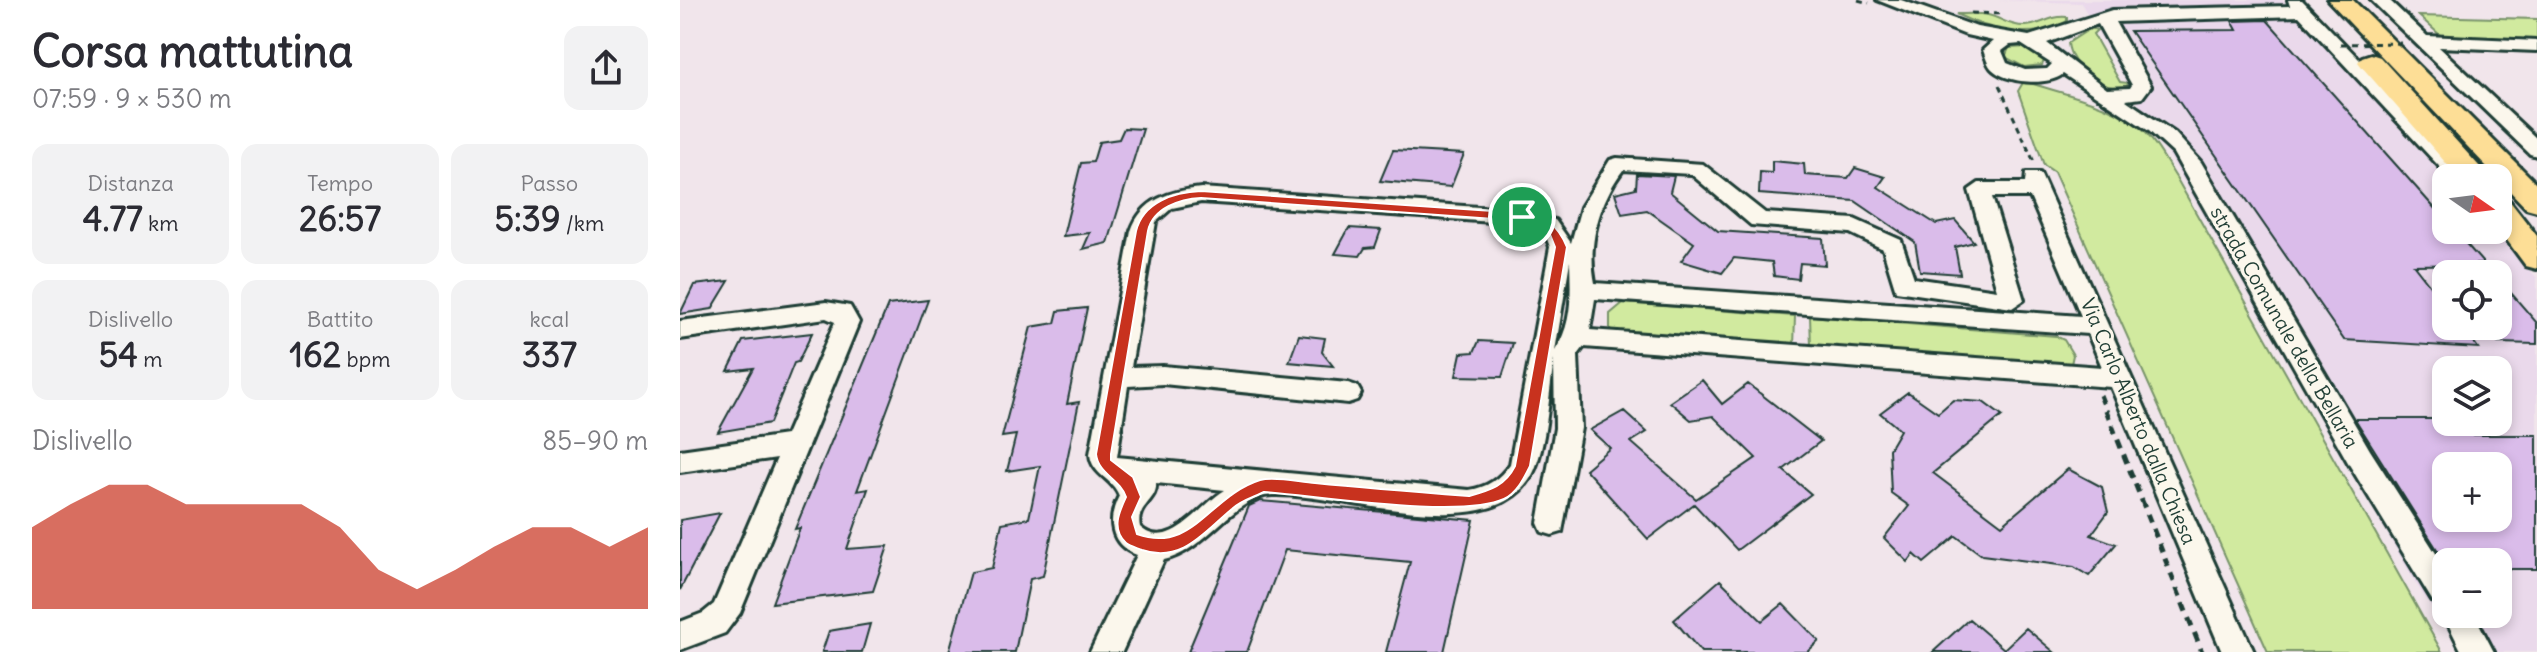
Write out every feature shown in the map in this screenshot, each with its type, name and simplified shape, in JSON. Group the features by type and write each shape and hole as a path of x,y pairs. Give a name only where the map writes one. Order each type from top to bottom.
{"highway":[{"path":"2340,0 2537,201"},
{"path":"2310,3 2358,47 2462,164"},
{"path":"2310,3 2478,164"},
{"path":"2439,99 2537,178"},
{"path":"2512,199 2537,225"},
{"path":"2512,225 2537,258"}],"street":[{"path":"1885,0 1958,26 2044,46 2098,91"},
{"path":"2379,0 2413,42 2537,150"},
{"path":"1993,65 1997,46 2061,36 2083,22 2112,24 2310,3 2450,164"},
{"path":"1958,26 1993,65 2006,70 2098,91 2129,96 2139,93 2142,86 2112,24"},
{"path":"2033,77 2052,74 2061,65 2058,57 2061,36"},
{"path":"2413,42 2537,46"},
{"name":"strada Comunale della Bellaria","path":"2098,91 2155,123 2191,162 2360,458 2432,573"},
{"path":"1552,523 1568,428 1566,354 1577,338 1585,290 1580,272 1581,252 1599,184 1617,164 1696,168 1759,220 1854,226 1893,245 1904,285 2012,300 1979,190 2035,177"},
{"name":"Via Carlo Alberto dalla Chiesa","path":"2035,177 2238,652"},
{"path":"1183,196 1522,217 1535,219 1554,230 1561,247 1523,466 1515,481 1501,494 1469,502 1263,485 1115,468 1104,463 1103,454 1116,377 1145,219 1155,209 1183,196"},
{"path":"2512,232 2537,258"},
{"path":"1585,290 2097,326"},
{"path":"680,330 826,310 842,312 847,322 725,613 714,623 680,636"},
{"path":"1577,338 2120,378"},
{"path":"1116,377 1163,375 1348,393"},
{"path":"680,461 797,444"},
{"path":"1115,468 1128,482 1133,497"},
{"path":"1209,520 1216,494 1187,475 1144,486 1133,497 1124,517 1125,529 1132,539 1155,547 1182,542 1209,520 1228,502 1263,485"},
{"path":"1106,652 1155,547"},
{"path":"2465,628 2478,652"}],"path":[{"path":"2340,44 2413,42"},
{"path":"1993,65 2035,177"},
{"path":"2100,395 2202,652"}],"shaded area":[{"path":"1998,0 2283,0 2433,164 2432,244 2507,244 2537,278 2537,652 2462,652 2446,628 2512,628 2512,548 2432,548 2432,608 2081,3"}],"green space":[{"path":"1956,14 1988,15 2024,26 2061,17 2067,17 2067,21 2040,31 2026,32 1997,29"},
{"path":"2419,16 2537,19 2537,40 2441,36"},
{"path":"2091,28 2097,30 2093,34 2120,82 2128,83 2127,86 2108,86 2098,82 2075,61 2068,43"},
{"path":"2027,47 2045,59 2042,65 2024,67 2005,57 2009,48"},
{"path":"2024,81 2088,100 2119,114 2133,122 2154,143 2442,652 2268,652 2054,172 2044,165 2018,91"},
{"path":"1623,303 1795,316 1794,347 1616,333 1610,329 1610,314"},
{"path":"1810,316 2056,336 2064,340 2073,355 2071,364 2059,365 1811,346"}],"building":[{"path":"2267,20 2432,205 2432,244 2466,244 2480,260 2432,260 2432,265 2414,265 2432,288 2432,340 2472,340 2478,348 2344,340 2130,31 2237,30 2232,21"},
{"path":"1124,128 1143,129 1108,243 1083,249 1090,233 1063,236 1081,163 1093,162 1099,142 1119,139"},
{"path":"1393,150 1464,154 1451,187 1380,181"},
{"path":"1772,161 1804,164 1805,175 1848,178 1855,168 1885,177 1878,187 1936,224 1955,220 1974,242 1955,247 1960,274 1920,271 1915,242 1855,201 1759,194 1760,172 1772,173"},
{"path":"1637,174 1674,176 1670,192 1718,231 1823,238 1825,265 1800,263 1798,279 1774,276 1772,262 1734,258 1722,273 1681,261 1694,243 1647,210 1622,214 1615,193 1636,188"},
{"path":"1349,228 1381,230 1375,247 1365,248 1360,256 1335,254"},
{"path":"729,281 712,309 680,314 694,285"},
{"path":"2512,294 2537,323 2537,344 2498,343 2498,340 2512,340"},
{"path":"928,300 857,491 868,489 847,549 888,546 873,591 772,603 800,528 795,529 888,305"},
{"path":"1087,308 1067,404 1079,402 1043,576 1030,579 1015,652 949,652 971,572 992,568 1002,523 1029,518 1040,466 1007,471 1016,435 1002,437 1031,327 1055,323 1058,311"},
{"path":"812,333 798,362 794,363 770,423 718,432 753,368 728,371 743,341"},
{"path":"1299,335 1325,338 1322,352 1333,366 1289,362"},
{"path":"1479,341 1513,343 1502,377 1456,376 1461,353 1474,352"},
{"path":"1702,380 1722,404 1748,384 1821,441 1783,470 1811,494 1737,550 1694,504 1648,539 1585,469 1610,448 1590,430 1624,411 1647,432 1631,442 1696,499 1756,458 1713,416 1691,420 1670,402"},
{"path":"1908,392 1938,413 1953,400 1983,402 2002,416 1933,473 2002,525 2068,469 2102,487 2108,512 2091,535 2116,544 2089,576 2074,567 1982,555 1956,536 1924,563 1914,554 1908,562 1884,538 1909,506 1891,493 1889,449 1900,430 1880,413"},
{"path":"2355,419 2432,419 2432,436 2537,435 2537,569 2512,569 2512,548 2436,548"},
{"path":"1260,501 1474,520 1444,652 1386,652 1410,562 1285,550 1247,652 1188,652 1249,506"},
{"path":"720,513 680,590 680,520"},
{"path":"1720,580 1762,621 1783,604 1819,641 1807,652 1701,652 1674,620"},
{"path":"1969,619 2004,649 2026,628 2054,652 1933,652"},
{"path":"870,624 862,652 822,652 829,631"}],"route":[{"path":"1201,195 1522,217 1545,223 1560,236 1561,247 1523,466 1515,481 1501,494 1469,502 1263,485 1228,502 1198,533 1182,542 1155,547 1144,546 1132,539 1125,529 1124,517 1133,497 1128,482 1115,468 1104,463 1103,454 1142,231 1145,219 1155,209 1183,196 1201,195"}]}
